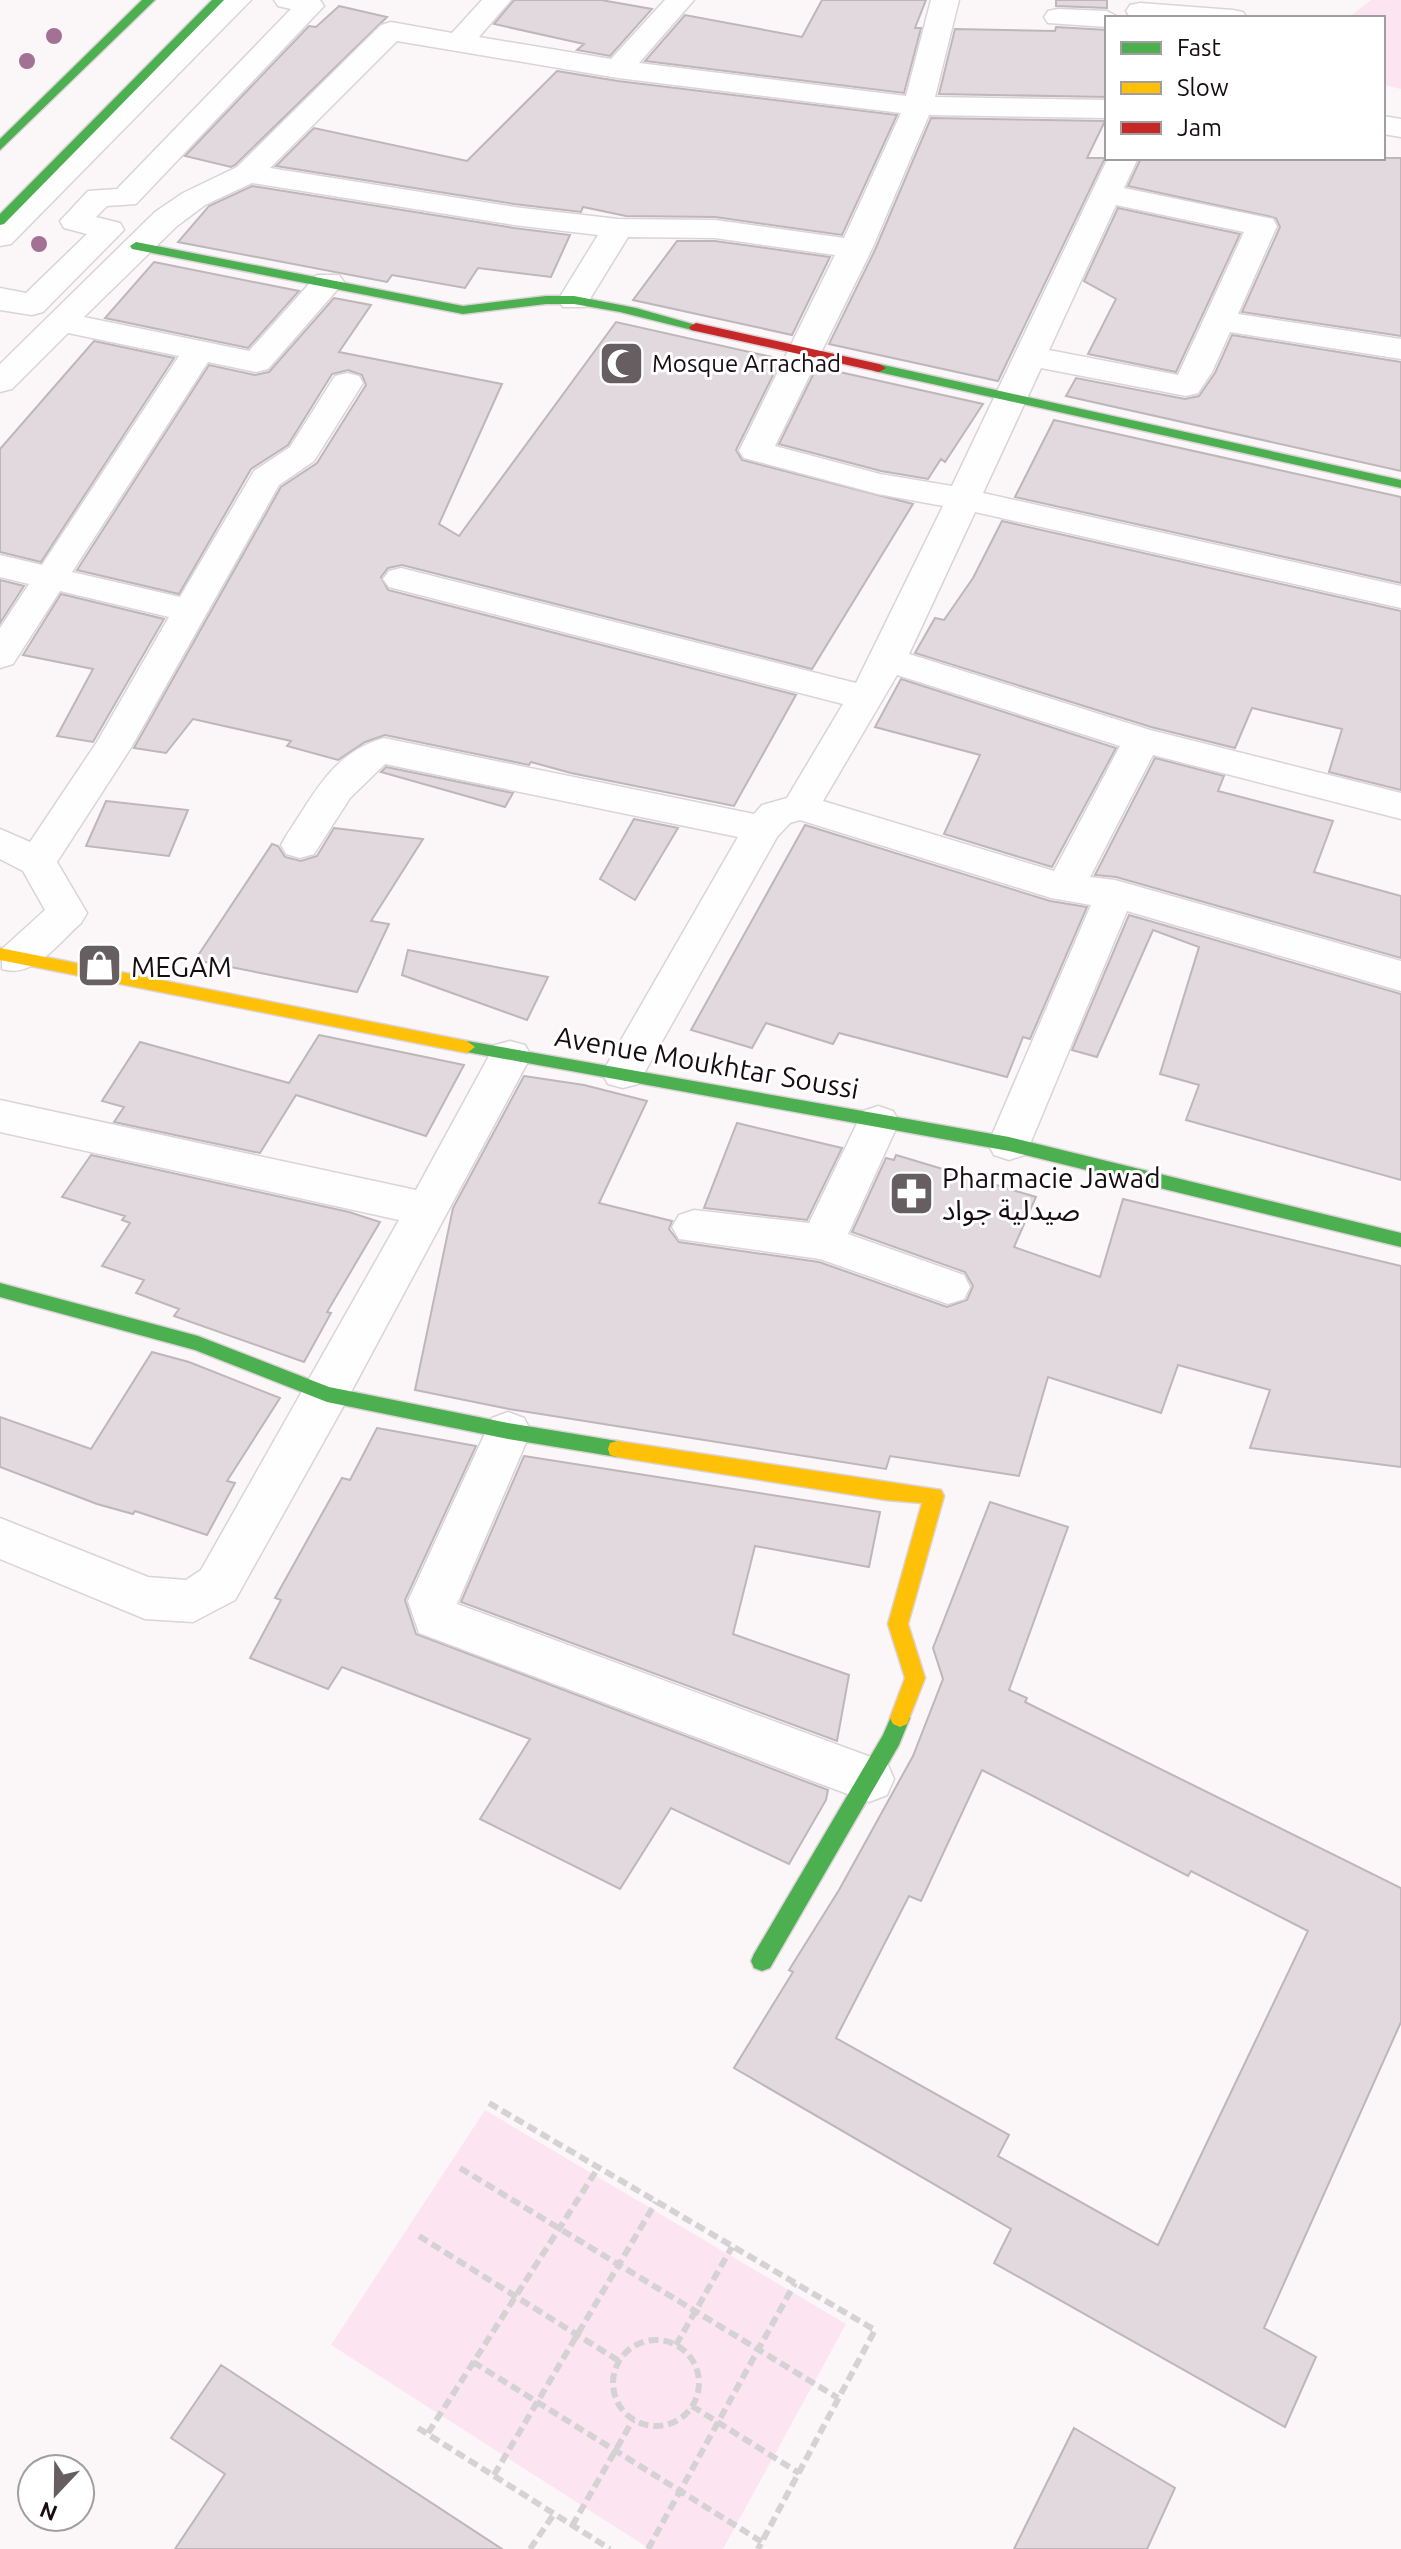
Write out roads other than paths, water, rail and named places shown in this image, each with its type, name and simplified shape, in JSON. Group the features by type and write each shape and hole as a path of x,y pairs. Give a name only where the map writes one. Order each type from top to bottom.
{"street":[{"path":"0,146 149,0"},
{"path":"0,221 218,0"},
{"path":"0,237 237,0"},
{"path":"0,300 3,297 32,305 109,230 75,221 99,197 125,198 310,6 288,0"},
{"path":"458,43 497,0"},
{"path":"618,69 680,0"},
{"path":"945,0 918,106 856,249 756,451 878,484 965,499 1401,597"},
{"path":"1142,10 1210,16"},
{"path":"1058,17 1105,19"},
{"path":"0,382 136,246 194,199 248,173 386,18 458,43 618,69 918,106 1105,109"},
{"path":"800,807 888,660 1122,160"},
{"path":"248,173 426,203 618,228 715,229 856,249"},
{"path":"1032,357 1186,386 1262,226 1108,194"},
{"path":"574,300 618,228"},
{"path":"136,246 328,282 422,305 495,310 518,302 574,300 1401,484"},
{"path":"59,322 256,362 328,282"},
{"path":"1220,320 1283,333 1299,332 1401,349"},
{"path":"0,656 199,350"},
{"path":"37,862 113,746 266,478 302,454 347,383"},
{"path":"0,566 189,610"},
{"path":"401,579 865,697"},
{"path":"888,660 1142,740 1401,806"},
{"path":"1065,888 1142,740"},
{"path":"300,845 354,767 374,752 384,751 762,829"},
{"path":"623,1073 762,829 776,814 800,807 1065,888 1115,894 1401,976"},
{"path":"0,842 37,862 67,913 8,957"},
{"path":"1009,1144 1115,894"},
{"name":"Avenue Moukhtar Soussi","path":"8,957 510,1056 623,1073 1009,1144 1401,1240"},
{"path":"0,1538 145,1598 193,1601 218,1585 327,1394 424,1209 510,1056"},
{"path":"0,1116 424,1209"},
{"path":"822,1242 878,1122"},
{"path":"694,1227 822,1242 948,1287"},
{"path":"0,1290 198,1343 327,1394 508,1431 870,1489 934,1496 898,1624 915,1678 892,1739 762,1961"},
{"path":"508,1431 432,1601 436,1618 572,1664 629,1691 869,1779"}],"place":[{"name":"Mosque Arrachad","path":"621,363"},
{"name":"MEGAM","path":"100,966"},
{"name":"Pharmacie Jawad صيدلية جواد","path":"911,1193"}]}
